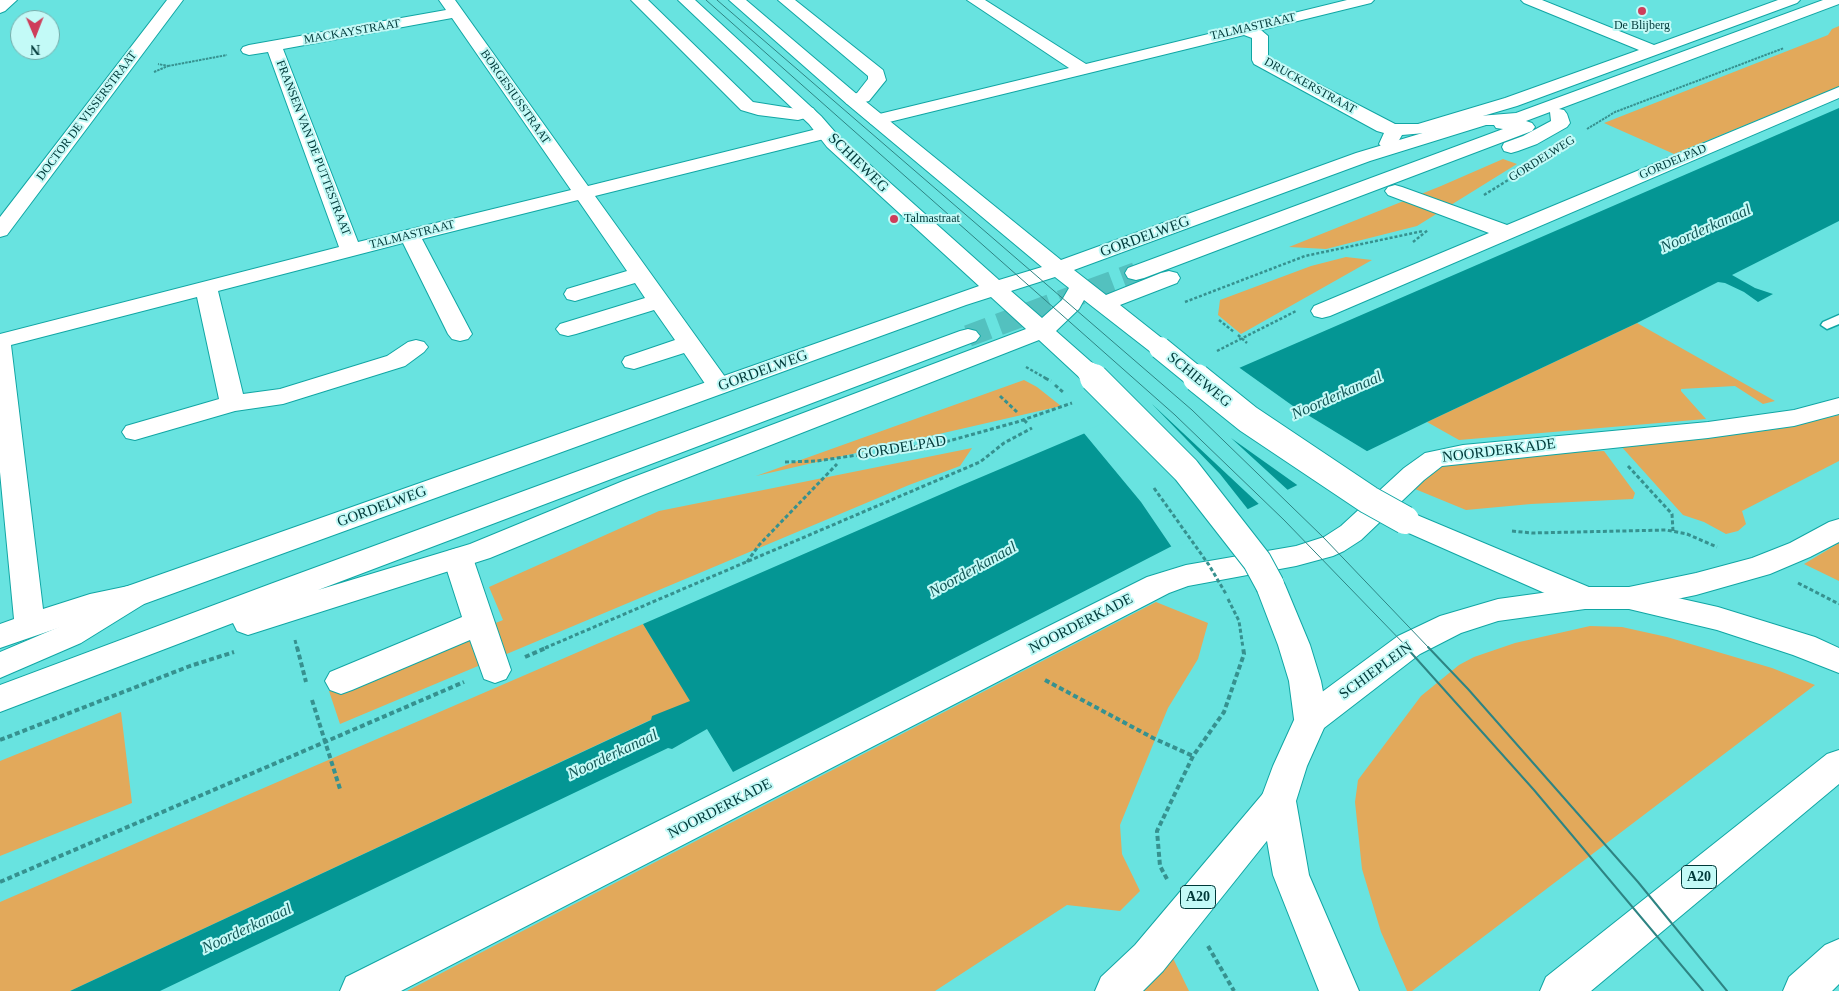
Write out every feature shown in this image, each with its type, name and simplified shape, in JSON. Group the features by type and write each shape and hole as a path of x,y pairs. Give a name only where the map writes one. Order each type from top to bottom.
{"main road":[{"path":"0,8 9,0"},
{"name":"DOCTOR DE VISSERSTRAAT","path":"0,231 175,0"},
{"path":"639,0 744,104 754,109 788,114 807,112"},
{"name":"SCHIEWEG","path":"686,0 807,112 834,143 1089,373 1186,470 1257,561 1270,585 1294,645 1305,681 1311,719"},
{"name":"SCHIEWEG","path":"737,0 853,100 1057,269 1248,419 1369,500 1405,520 1584,598"},
{"path":"786,0 877,74 877,80 863,97 853,100"},
{"path":"975,0 1083,69"},
{"name":"TALMASTRAAT","path":"877,120 1245,29 1331,4 1366,0"},
{"path":"1528,0 1652,50"},
{"name":"GORDELWEG","path":"0,636 90,605 133,596 994,288 1057,269 1419,129 1501,106 1792,0"},
{"name":"GORDELWEG","path":"1837,0 1519,118 1129,268 1839,11"},
{"name":"MACKAYSTRAAT","path":"249,50 451,6"},
{"name":"BORGESIUSSTRAAT","path":"451,6 719,386"},
{"name":"DRUCKERSTRAAT","path":"1245,29 1260,36 1260,60 1383,127 1394,139"},
{"name":"FRANSEN VAN DE PUTTESTRAAT","path":"274,46 351,250"},
{"name":"GORDELPAD","path":"1322,311 1839,92"},
{"name":"GORDELWEG","path":"1103,304 1530,140 1561,123 1558,114"},
{"name":"GORDELWEG","path":"1394,139 1485,120 1519,118"},
{"name":"TALMASTRAAT","path":"0,341 351,250 826,133"},
{"path":"1396,191 1507,232"},
{"path":"410,236 460,334"},
{"path":"575,294 640,274"},
{"name":"GORDELWEG","path":"174,633 207,636 458,558 509,540 633,488 1042,331 1071,304 1081,287"},
{"path":"206,289 233,403"},
{"path":"568,329 658,301"},
{"name":"GORDELWEG","path":"0,680 279,574 962,331 0,699"},
{"path":"634,362 689,343"},
{"path":"135,432 233,403 283,396 396,361 416,347"},
{"path":"1,362 30,626"},
{"name":"NOORDERKADE","path":"360,991 1144,591 1172,580 1296,556 1334,544 1356,528 1426,464 1444,456 1708,430 1794,418 1839,406"},
{"path":"1629,598 1696,584 1760,566 1800,550 1839,529"},
{"path":"458,558 495,670"},
{"name":"GORDELWEG","path":"0,666 70,636 133,596"},
{"name":"SCHIEPLEIN","path":"1334,980 1291,875 1278,801 1290,766 1311,719 1409,645 1451,624 1498,610 1584,598 1629,598 1718,619 1804,646 1839,661"},
{"path":"327,682 479,623"},
{"name":"A20","path":"1560,991 1839,764"},
{"name":"A20","path":"1115,991 1149,958 1278,801"},
{"path":"1803,991 1839,958"}],"path":[{"name":"GORDELWEG","path":"1582,133 1615,112 1790,46"},
{"path":"168,66 249,50"},
{"name":"GORDELWEG","path":"1184,302 1304,256 1428,230 1527,169"},
{"path":"1219,320 1234,332"},
{"path":"1238,335 1247,343"},
{"path":"1022,365 1046,377 1076,405"},
{"path":"1000,396 1017,412"},
{"name":"GORDELPAD","path":"781,462 817,461 928,445 962,438 1024,420 1028,424"},
{"path":"745,564 759,544 837,464"},
{"path":"1630,468 1672,514 1673,531"},
{"path":"1148,480 1209,565 1239,621 1244,654 1224,712 1193,756 1157,831 1160,866 1186,914 1219,962 1234,991"},
{"path":"1506,531 1532,533 1673,531 1702,540"},
{"path":"293,633 307,685 327,682"},
{"path":"1019,655 1033,671 1050,684 1153,738 1193,756"},
{"path":"310,693 340,790"}],"shaded area":[{"path":"1839,26 1839,87 1674,154 1604,123 1828,35 1832,29"},
{"path":"1503,159 1517,164 1417,226 1326,249 1289,247 1441,186"},
{"path":"1346,257 1372,260 1241,334 1218,315 1220,300 1311,266"},
{"path":"1637,323 1775,401 1763,404 1735,386 1681,389 1706,419 1459,440 1427,422"},
{"path":"1024,380 1037,387 1061,406 756,476"},
{"path":"1839,415 1839,461 1742,511 1746,524 1738,531 1726,534 1704,522 1683,515 1620,445 1756,432 1784,428"},
{"path":"972,448 960,466 909,485 340,724 329,691 503,620 489,587 659,511"},
{"path":"1604,451 1635,493 1633,499 1531,504 1466,510 1398,482 1428,467 1554,453"},
{"path":"1839,543 1839,581 1804,564"},
{"path":"1156,602 1208,623 1198,659 1168,708 1120,825 1122,854 1140,891 1120,911 1067,905 935,991 407,991"},
{"path":"643,624 691,701 70,991 0,991 0,902"},
{"path":"1590,626 1622,627 1667,637 1772,668 1815,685 1412,991 1407,991 1381,932 1362,869 1355,802 1358,780 1421,696 1459,665 1474,657 1515,643"},
{"path":"121,712 132,803 0,856 0,761"},
{"path":"1170,952 1189,991 1137,991"}],"water":[{"name":"Noorderkanaal","path":"1839,108 1839,221 1732,275 1755,288 1773,294 1758,302 1744,292 1725,283 1718,282 1637,323 1427,422 1174,545 733,772 707,729 672,749 668,748 160,991 70,991 651,720 652,716 690,701 643,624"}],"pier":[{"path":"1237,366 1293,406 1370,453 1300,487 1231,438 1290,492 1261,506 1151,403"},
{"path":"1151,403 1220,474 1250,512 1173,549 1141,502 1083,432"}],"tunnel":[{"path":"968,336 1136,273"}],"tram line":[{"path":"706,0 1175,415 1284,520 1408,648"},
{"path":"717,0 1192,410 1323,537 1429,648"},
{"path":"1406,647 1534,790 1703,991"},
{"path":"1428,647 1468,689 1638,882 1727,991"}],"place":[{"name":"De Blijberg","path":"1642,11"},
{"name":"Talmastraat","path":"894,219"}]}
